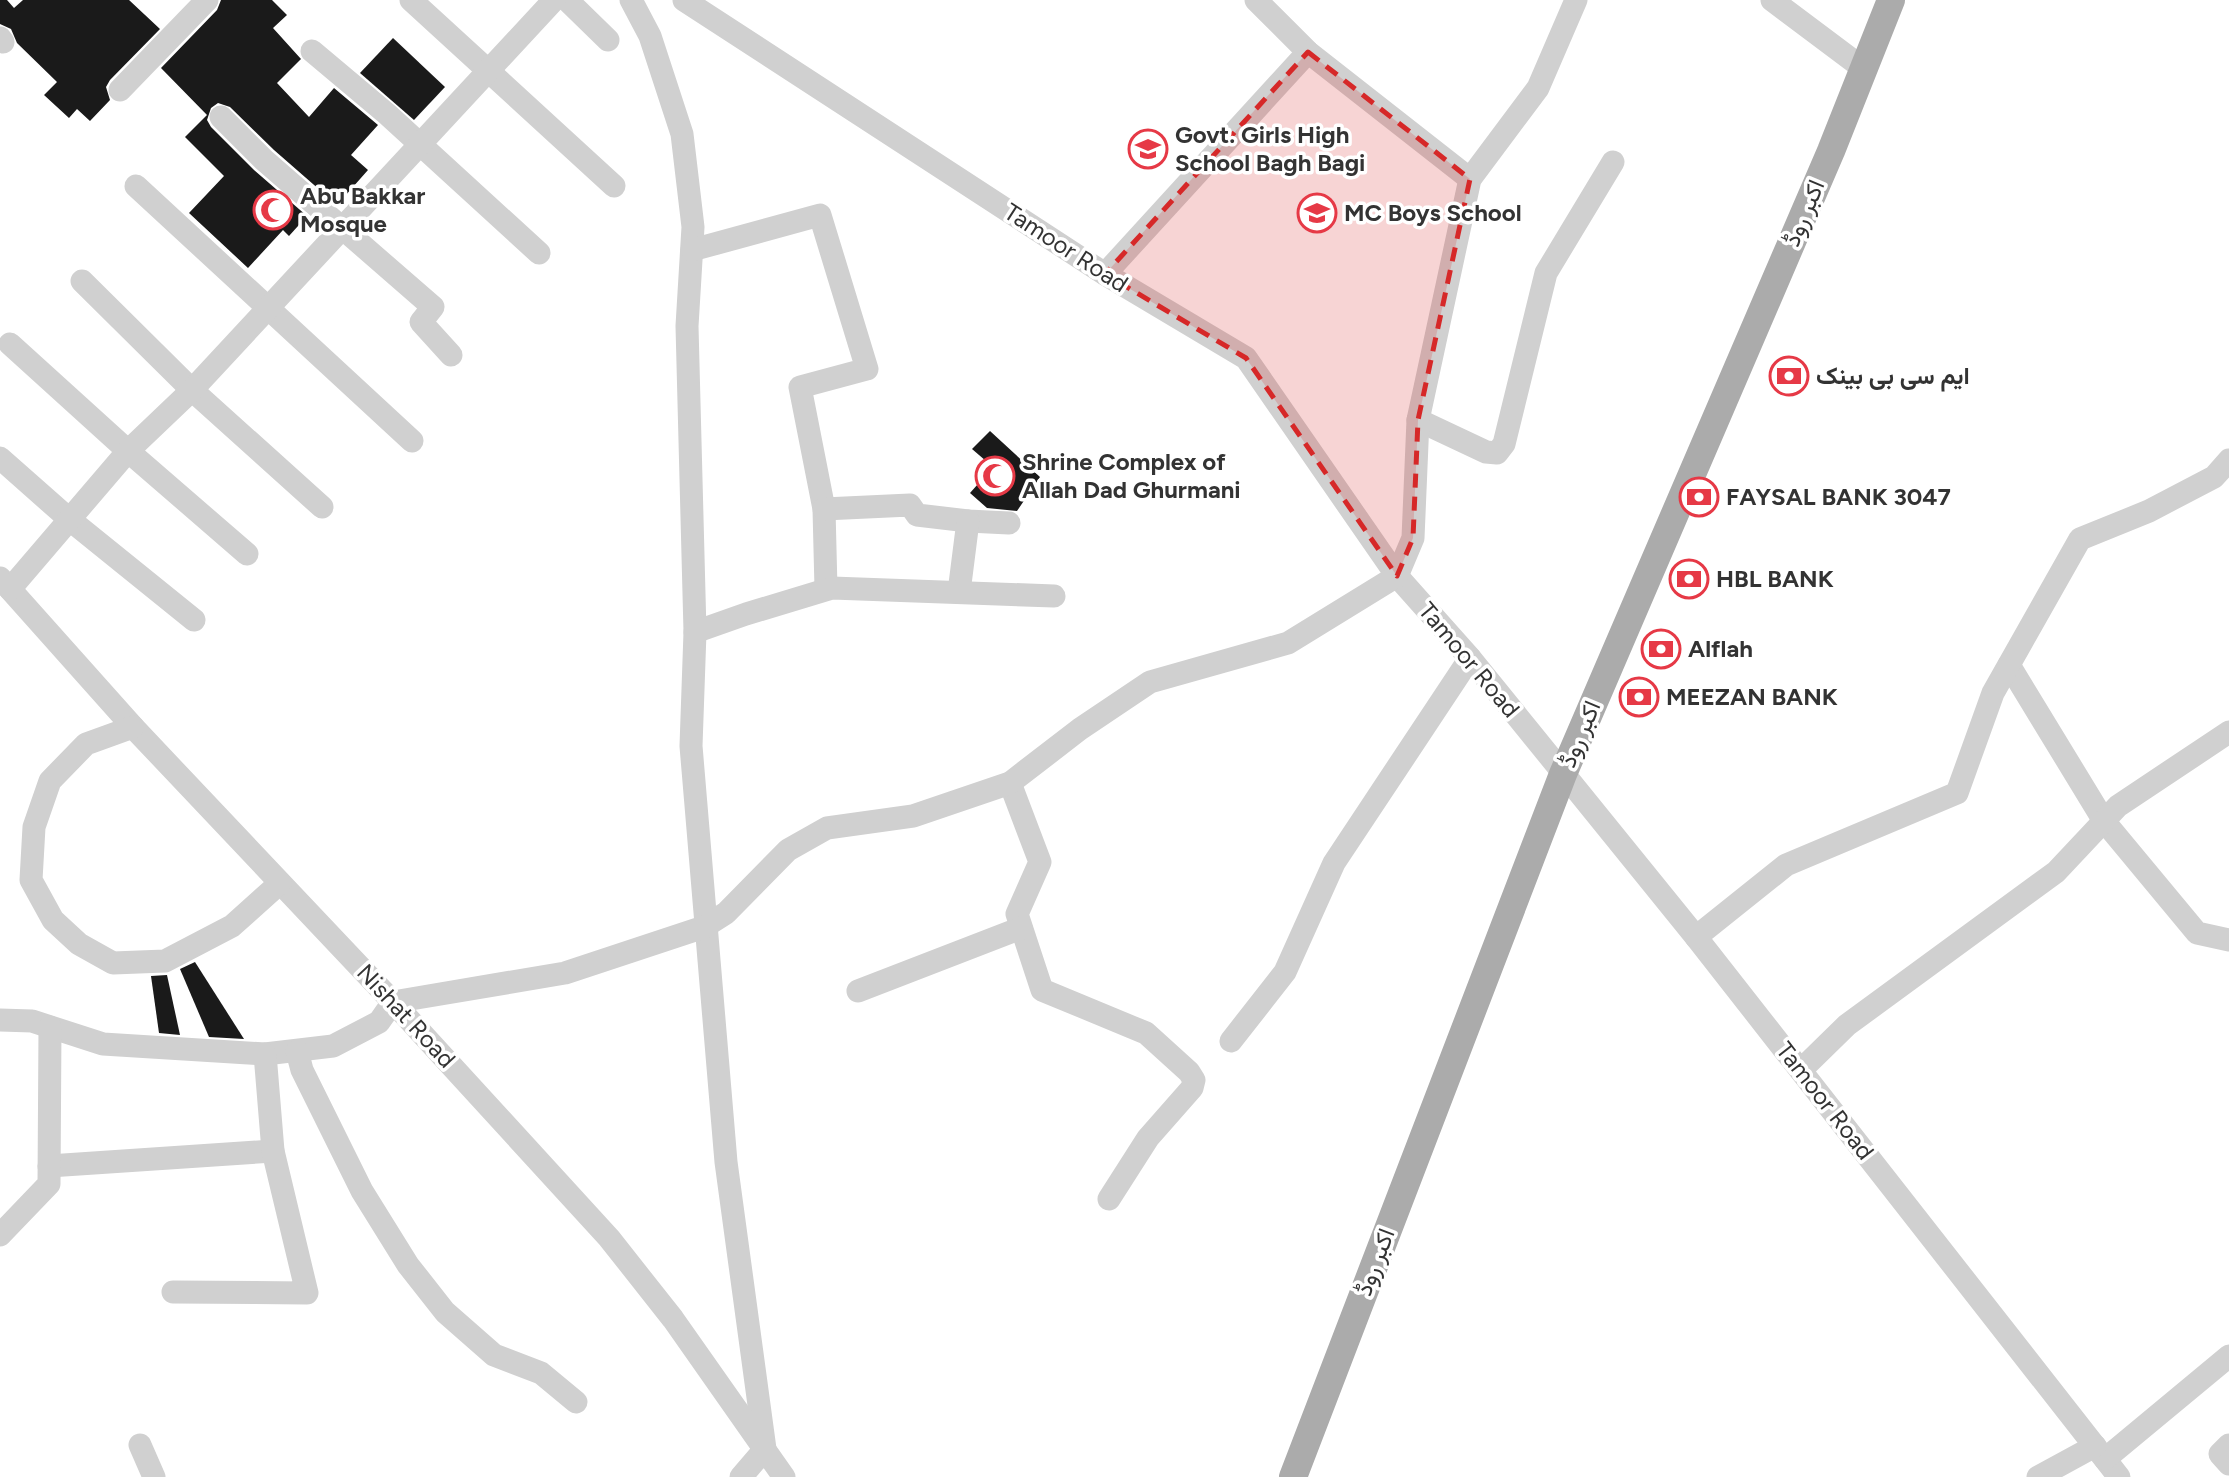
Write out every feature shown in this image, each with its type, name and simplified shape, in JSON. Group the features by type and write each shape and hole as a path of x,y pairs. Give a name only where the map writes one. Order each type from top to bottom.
{"main road":[{"name":"اکبر روڈ","path":"1293,1477 1563,774 1831,151 1891,0"}],"street":[{"path":"120,90 207,0"},
{"path":"411,0 614,186"},
{"path":"5,583 69,519 128,451 192,390 554,0"},
{"path":"567,0 608,40"},
{"path":"631,0 650,36 682,134 693,227 687,326 695,632 691,746 704,927 726,1162 765,1449 741,1477"},
{"name":"Tamoor Road","path":"684,0 1105,274 1246,358 1397,576 1470,658 1696,937 2106,1461"},
{"path":"1256,0 1308,52 1470,179"},
{"path":"0,1020 32,1021 103,1045 265,1054 333,1046 379,1022 393,1002 565,973 704,927 726,913 788,850 827,828 913,816 1010,783 1080,729 1150,682 1288,643 1397,576 1413,538 1418,420 1470,179 1538,88 1576,0"},
{"path":"1772,0 1864,69"},
{"path":"312,51 539,253"},
{"path":"1105,274 1308,52"},
{"path":"221,117 264,160 433,307 421,323 451,355"},
{"path":"1418,420 1486,452 1497,453 1504,444 1546,273 1613,162"},
{"path":"136,186 412,441"},
{"path":"692,250 820,215 867,369 800,387 824,509 826,589"},
{"path":"82,281 192,390 321,507"},
{"path":"10,344 247,554"},
{"path":"0,458 69,519 194,620"},
{"path":"1696,937 1786,865 1957,793 1993,694 2080,539 2149,511 2182,494 2214,477 2229,460"},
{"path":"824,509 910,505 917,515 1009,523"},
{"path":"959,592 968,521"},
{"name":"Nishat Road","path":"5,583 134,727 393,1002 608,1238 673,1319 785,1477"},
{"path":"695,632 832,588 1054,596"},
{"path":"1231,1041 1285,972 1334,863 1470,658"},
{"path":"2009,665 2104,821 2197,933 2229,940"},
{"path":"134,727 86,744 50,781 34,827 31,880 53,920 79,944 113,963 165,961 232,926 280,883"},
{"path":"1801,1070 1847,1025 2056,872 2118,806 2229,732"},
{"path":"1010,783 1040,862 1017,914 1042,990 1146,1033 1189,1072 1194,1080 1192,1088 1148,1138 1109,1199"},
{"path":"858,991 1021,928"},
{"path":"1,1233 49,1184 50,1027"},
{"path":"298,1051 302,1070 362,1191 408,1265 445,1312 494,1355 541,1373 576,1402"},
{"path":"173,1292 306,1293 274,1151 265,1054"},
{"path":"48,1166 274,1151"},
{"path":"2038,1477 2106,1461 2229,1356"},
{"path":"140,1445 154,1477"},
{"path":"2229,1445 2220,1454 2229,1464"}],"highlighted area":[{"path":"1308,52 1470,179 1418,420 1413,538 1397,576 1246,358 1105,274"}],"building":[{"path":"0,0 7,0 14,8 23,0 129,0 160,29 110,80 106,87 110,100 90,121 77,109 69,118 44,95 57,82 17,43 11,29 0,24"},
{"path":"221,0 272,0 287,15 273,28 301,59 277,83 309,117 334,88 378,125 351,155 368,170 337,205 230,107 218,103 211,108 207,120 211,127 254,170 307,216 289,236 283,230 248,268 189,213 224,176 185,137 207,115 161,68 217,10"},
{"path":"393,38 445,87 414,120 360,73"},
{"name":"Shrine Complex of Allah Dad Ghurmani","path":"990,431 1040,477 1017,511 987,508 970,493 993,467 972,449"},
{"path":"195,962 244,1039 209,1037 180,969"},
{"path":"167,975 180,1035 159,1033 151,976"}],"place":[{"name":"Govt. Girls High School Bagh Bagi","path":"1148,149"},
{"name":"Abu Bakkar Mosque","path":"273,210"},
{"name":"MC Boys School","path":"1317,213"},
{"name":"ایم سی بی بینک","path":"1789,376"},
{"name":"Shrine Complex of Allah Dad Ghurmani","path":"995,476"},
{"name":"FAYSAL BANK 3047","path":"1699,497"},
{"name":"HBL BANK","path":"1689,579"},
{"name":"Alflah","path":"1661,649"},
{"name":"MEEZAN BANK","path":"1639,697"}]}
